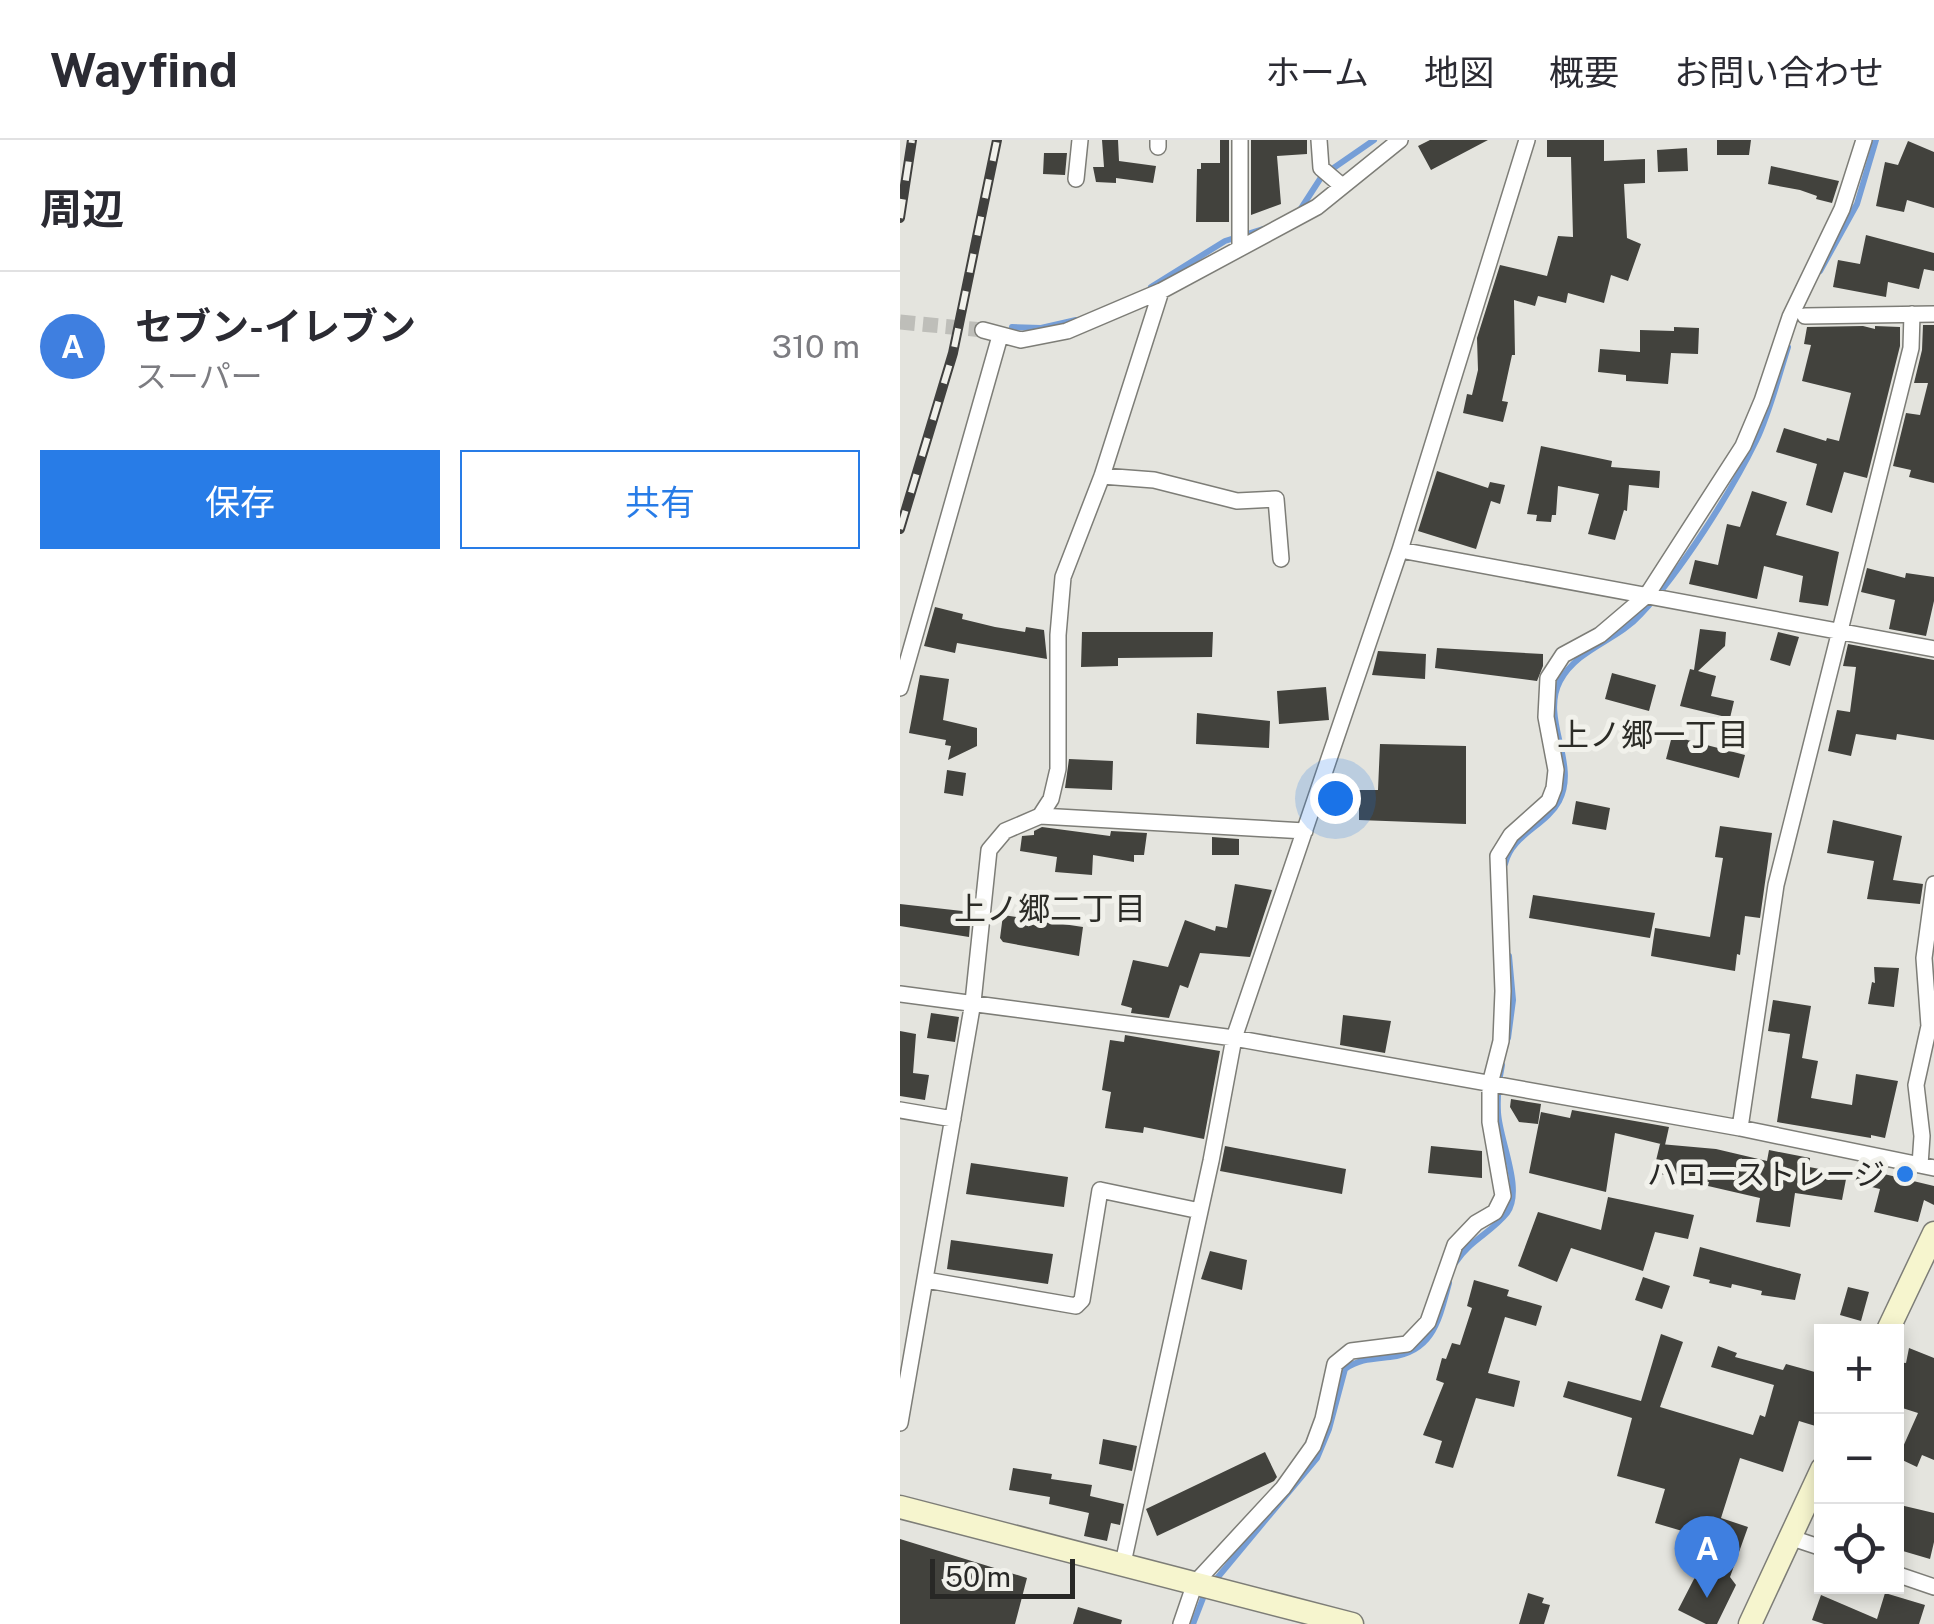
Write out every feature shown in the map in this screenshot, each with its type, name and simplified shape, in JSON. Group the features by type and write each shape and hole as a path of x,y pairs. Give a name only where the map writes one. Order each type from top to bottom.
{"street":[{"path":"1076,179 1080,140"},
{"path":"1240,140 1240,248"},
{"path":"1319,140 1331,177"},
{"path":"983,330 1021,340 1067,331 1161,290 1318,207 1331,177 1400,140"},
{"path":"1123,1563 1234,1038 1400,550 1527,140"},
{"path":"1181,1624 1195,1583 1272,1501 1313,1446 1335,1364 1351,1351 1407,1344 1428,1322 1454,1245 1496,1212 1503,1196 1490,1122 1490,1084 1501,1041 1503,990 1498,856 1511,835 1549,802 1554,788 1556,770 1546,717 1548,678 1563,655 1600,635 1646,595 1743,446 1790,317 1842,209 1864,140"},
{"path":"1040,816 1051,798 1058,769 1058,635 1063,577 1102,476 1161,290"},
{"path":"1740,1128 1776,885 1804,787 1911,348 1912,314"},
{"path":"1805,316 1934,314"},
{"path":"900,688 1000,336"},
{"path":"1102,476 1154,480 1237,501 1276,499 1281,559"},
{"path":"1400,550 1934,649"},
{"path":"900,1423 972,1002 989,850 1006,831 1040,816 1305,831"},
{"path":"900,994 1234,1038 1740,1128 1927,1166 1916,1085 1929,1026 1924,958 1934,884"},
{"path":"900,1110 953,1119"},
{"path":"926,1280 1076,1306 1082,1300 1100,1190 1200,1211"},
{"path":"1891,1324 1934,1233"},
{"path":"1750,1624 1814,1485"},
{"path":"900,1506 1352,1624"},
{"path":"1789,1536 1814,1545"},
{"path":"1904,1577 1934,1587"}],"building":[{"path":"1102,140 1118,140 1119,161 1156,166 1153,183 1116,178 1116,183 1096,182 1093,167 1104,167"},
{"path":"1220,140 1229,140 1229,222 1196,222 1197,169 1201,169 1201,163 1220,163"},
{"path":"1251,140 1307,140 1307,154 1277,156 1281,204 1251,215"},
{"path":"1430,140 1488,140 1431,170 1418,146"},
{"path":"1547,140 1604,140 1604,161 1645,159 1645,183 1624,184 1627,238 1641,244 1628,281 1611,275 1604,303 1568,293 1566,303 1538,296 1535,306 1514,300 1515,355 1502,401 1508,402 1503,422 1463,413 1478,370 1477,338 1500,265 1547,276 1558,236 1573,237 1571,157 1547,157"},
{"path":"1717,140 1751,140 1749,155 1717,155"},
{"path":"1908,141 1934,152 1934,208 1907,200 1904,212 1876,206 1885,162 1898,165"},
{"path":"1687,148 1688,171 1658,172 1657,150"},
{"path":"1044,153 1067,153 1065,175 1043,174"},
{"path":"1771,166 1839,181 1832,203 1800,190 1768,184"},
{"path":"1866,235 1934,253 1934,271 1924,269 1919,289 1888,282 1886,297 1833,287 1838,260 1860,264"},
{"path":"1923,325 1934,325 1934,483 1909,477 1911,470 1893,466 1906,413 1920,415 1928,383 1914,383"},
{"path":"1674,327 1699,328 1698,354 1671,353 1668,384 1626,381 1626,375 1598,372 1600,349 1640,352 1640,330 1674,331"},
{"path":"1807,327 1900,327 1900,346 1867,478 1844,472 1832,513 1806,505 1817,464 1776,452 1784,428 1839,441 1851,393 1802,381 1811,345 1804,344"},
{"path":"1541,446 1612,461 1611,467 1660,471 1659,488 1629,485 1627,511 1624,510 1615,540 1588,534 1599,494 1558,486 1556,515 1552,515 1551,522 1536,521 1537,515 1527,514"},
{"path":"1437,471 1488,488 1490,482 1505,485 1500,504 1491,501 1476,549 1418,531"},
{"path":"1752,491 1787,502 1776,535 1839,552 1828,606 1799,602 1803,576 1764,566 1757,599 1689,584 1695,560 1718,565 1727,524 1740,527"},
{"path":"1867,568 1905,578 1906,573 1934,577 1934,601 1926,636 1889,629 1895,600 1861,592"},
{"path":"935,607 995,627 1025,632 1026,627 1044,630 1047,659 957,643 955,653 924,646"},
{"path":"1700,629 1726,632 1725,646 1698,671 1716,676 1711,696 1734,701 1730,718 1680,706 1690,669 1694,670"},
{"path":"1082,632 1213,632 1212,657 1118,658 1118,666 1081,667"},
{"path":"1778,632 1799,637 1790,666 1770,660"},
{"path":"1848,644 1934,660 1934,740 1897,734 1896,740 1856,734 1851,756 1828,751 1837,710 1850,712 1856,667 1843,666"},
{"path":"1437,648 1543,654 1543,666 1537,681 1435,668"},
{"path":"1378,651 1426,654 1425,679 1372,675"},
{"path":"1612,673 1656,685 1649,711 1605,699"},
{"path":"920,675 949,679 943,720 977,728 977,746 948,760 951,746 945,745 946,740 909,733"},
{"path":"1326,687 1329,720 1279,724 1277,691"},
{"path":"1197,713 1270,721 1269,748 1196,744"},
{"path":"1672,736 1745,755 1739,778 1666,759"},
{"path":"1380,744 1466,746 1466,824 1359,820 1359,790 1378,790"},
{"path":"1069,759 1113,761 1112,790 1065,788"},
{"path":"947,770 966,773 963,796 944,793"},
{"path":"1576,801 1610,808 1606,830 1572,824"},
{"path":"1833,820 1902,836 1893,880 1923,884 1920,904 1867,899 1874,861 1827,853"},
{"path":"1720,826 1772,833 1760,918 1745,916 1735,971 1651,956 1655,928 1710,937 1723,858 1715,857"},
{"path":"1042,827 1110,836 1111,831 1147,833 1144,855 1134,855 1134,862 1093,855 1092,875 1055,872 1057,857 1020,851 1022,836 1034,835"},
{"path":"1212,837 1239,839 1239,855 1212,855"},
{"path":"1235,884 1272,890 1250,957 1200,953 1188,988 1180,985 1169,1018 1131,1013 1132,1008 1121,1005 1133,960 1168,967 1185,920 1215,931 1216,926 1227,928"},
{"path":"1533,895 1655,913 1650,938 1529,918"},
{"path":"900,904 971,912 969,937 900,926"},
{"path":"1003,915 1083,927 1079,956 1003,942"},
{"path":"1874,967 1899,968 1894,1007 1868,1004 1872,982 1875,983"},
{"path":"1773,1000 1811,1006 1802,1058 1818,1061 1811,1098 1852,1105 1856,1074 1898,1081 1885,1138 1777,1122 1790,1034 1768,1031"},
{"path":"931,1013 959,1017 955,1042 927,1038"},
{"path":"1343,1015 1391,1021 1385,1053 1340,1045"},
{"path":"900,1031 916,1034 913,1073 929,1075 925,1100 900,1096"},
{"path":"1125,1035 1220,1051 1204,1139 1144,1127 1143,1133 1105,1128 1111,1092 1102,1090 1110,1040 1124,1042"},
{"path":"1511,1099 1541,1104 1538,1124 1519,1122 1510,1107"},
{"path":"1572,1110 1669,1127 1665,1145 1615,1133 1606,1192 1529,1173 1541,1112 1570,1118"},
{"path":"1660,1144 1716,1149 1767,1161 1769,1150 1810,1158 1809,1167 1847,1174 1842,1200 1795,1193 1790,1227 1756,1222 1760,1198 1708,1186 1709,1182 1653,1173"},
{"path":"1225,1146 1346,1169 1342,1194 1220,1171"},
{"path":"1431,1146 1482,1151 1482,1178 1428,1173"},
{"path":"971,1163 1068,1177 1064,1207 966,1194"},
{"path":"1859,1168 1934,1186 1934,1205 1924,1200 1918,1222 1874,1212 1880,1189 1855,1183"},
{"path":"1608,1197 1694,1215 1688,1239 1655,1232 1643,1271 1571,1248 1557,1282 1518,1266 1538,1212 1601,1230"},
{"path":"951,1240 1053,1254 1048,1284 947,1269"},
{"path":"1700,1247 1801,1274 1795,1300 1761,1295 1762,1291 1732,1284 1731,1288 1709,1283 1710,1280 1693,1276"},
{"path":"1210,1251 1247,1260 1242,1290 1201,1279"},
{"path":"1643,1277 1670,1286 1662,1309 1635,1300"},
{"path":"1474,1280 1509,1290 1507,1296 1542,1306 1536,1326 1505,1317 1488,1373 1520,1381 1514,1407 1476,1398 1453,1468 1435,1463 1442,1441 1423,1435 1444,1383 1436,1380 1442,1358 1446,1359 1452,1343 1460,1345 1472,1308 1467,1306"},
{"path":"1848,1287 1869,1292 1861,1321 1840,1315"},
{"path":"1661,1334 1683,1342 1660,1407 1753,1435 1760,1415 1765,1417 1774,1385 1711,1367 1718,1346 1737,1353 1735,1357 1783,1370 1786,1364 1814,1372 1814,1426 1799,1421 1783,1472 1740,1458 1721,1518 1748,1527 1730,1577 1736,1585 1717,1624 1706,1624 1678,1610 1711,1546 1694,1540 1696,1535 1655,1523 1665,1489 1617,1476 1632,1418 1563,1397 1568,1381 1641,1401"},
{"path":"1909,1348 1934,1358 1934,1460 1922,1455 1917,1467 1904,1461 1904,1444 1918,1413 1904,1409"},
{"path":"1103,1439 1137,1446 1132,1471 1099,1464"},
{"path":"1265,1452 1277,1477 1274,1481 1157,1536 1146,1509"},
{"path":"1013,1468 1092,1485 1090,1496 1124,1504 1120,1525 1111,1523 1107,1541 1084,1536 1089,1513 1049,1504 1050,1497 1009,1490"},
{"path":"1904,1506 1934,1513 1930,1559 1904,1551"},
{"path":"900,1539 1027,1578 1015,1624 900,1624"},
{"path":"1528,1593 1544,1598 1542,1603 1550,1605 1544,1624 1519,1624"},
{"path":"1885,1594 1925,1605 1919,1624 1824,1624 1812,1620 1821,1595 1877,1619"},
{"path":"1078,1607 1122,1620 1121,1624 1073,1624"}],"waterway":[{"path":"1300,210 1322,176 1374,140"},
{"path":"1820,271 1857,204 1876,140"},
{"path":"1151,287 1225,241 1263,229"},
{"path":"1012,327 1041,328 1076,320"},
{"path":"1505,864 1515,845 1553,810 1564,787 1554,711 1560,681 1577,660 1641,614 1688,554 1756,441 1788,347"},
{"path":"1508,1038 1513,1000 1509,956"},
{"path":"1456,1262 1501,1220 1512,1203 1512,1178 1498,1112 1502,1065"},
{"path":"1213,1583 1317,1458 1345,1369 1361,1361 1416,1349 1432,1332 1449,1283"},
{"path":"1193,1624 1205,1593"}],"tunnel":[{"path":"900,322 983,330"}],"railway":[{"path":"900,218 912,140"},
{"path":"900,529 953,353 997,140"}],"place":[{"name":"ハローストレージ","path":"1905,1174"},
{"name":"セブン-イレブン","path":"1707,1598"}],"district":[{"name":"上ノ郷一丁目","path":"1653,734"},
{"name":"上ノ郷二丁目","path":"1050,908"}]}
